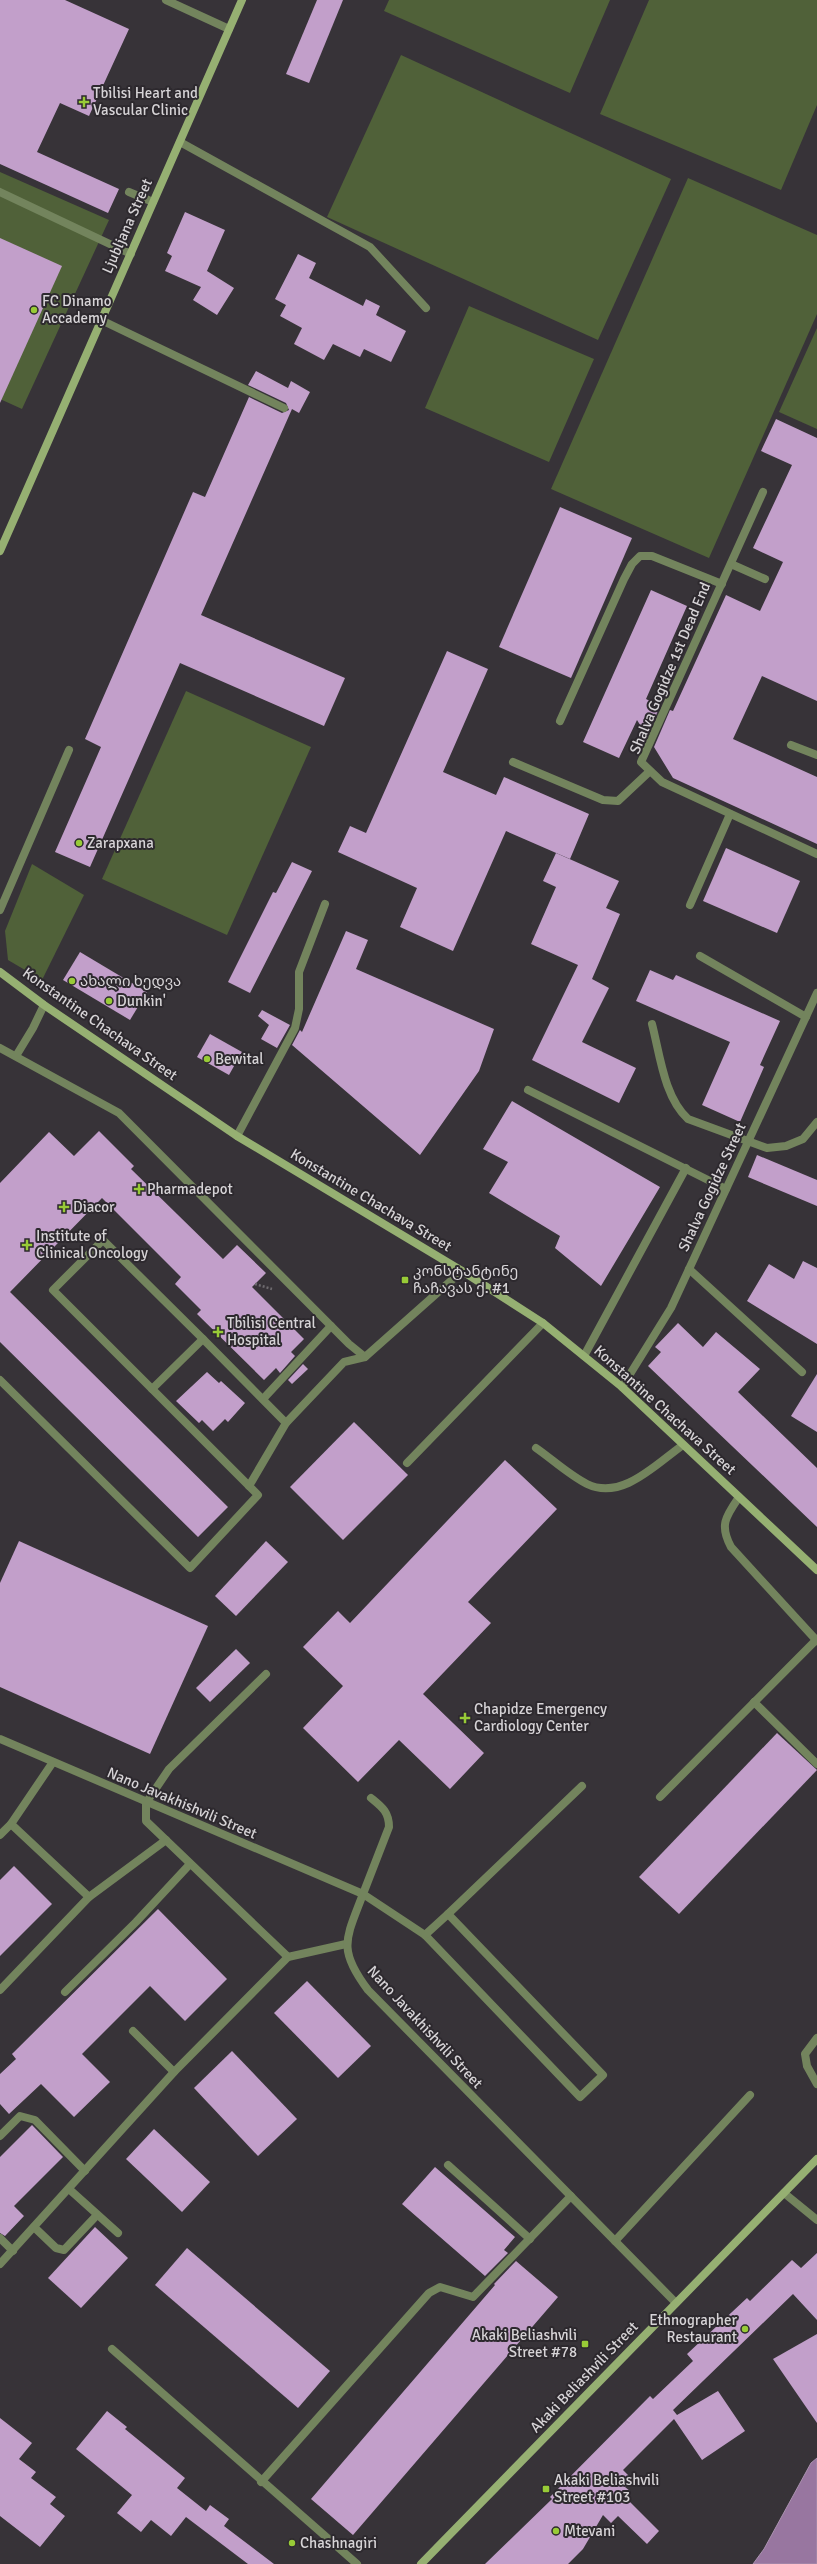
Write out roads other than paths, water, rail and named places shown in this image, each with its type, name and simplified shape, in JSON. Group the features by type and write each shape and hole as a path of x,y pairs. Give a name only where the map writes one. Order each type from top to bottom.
{"street":[{"path":"166,0 229,29"},
{"name":"Ljubljana Street","path":"0,551 242,0"},
{"path":"180,142 370,247 426,308"},
{"path":"0,192 130,254"},
{"path":"129,192 153,202"},
{"path":"101,320 284,408"},
{"name":"Shalva Gogidze 1st Dead End","path":"763,492 641,762 662,782 817,854"},
{"path":"560,721 624,579 632,564 640,556 652,556 722,584"},
{"path":"731,564 765,579"},
{"path":"792,745 817,755"},
{"path":"0,910 69,750"},
{"path":"514,762 603,800 618,801 650,771"},
{"path":"690,905 730,814"},
{"path":"237,1136 295,1028 299,1009 299,972 325,904"},
{"path":"700,956 806,1017"},
{"name":"Konstantine Chachava Street","path":"0,972 44,1005 237,1136 462,1271 543,1323 622,1387 817,1570"},
{"name":"Shalva Gogidze Street","path":"622,1387 670,1308 749,1142 817,992"},
{"path":"16,1056 33,1028 44,1005"},
{"path":"652,1024 672,1097 679,1110 688,1119 767,1148 786,1146 803,1139 817,1122"},
{"path":"0,1048 119,1113 331,1326 365,1357"},
{"path":"528,1090 726,1189"},
{"path":"584,1356 686,1168"},
{"path":"0,1380 190,1568 258,1495 53,1290 103,1240 286,1423"},
{"path":"689,1268 802,1372"},
{"path":"249,1486 286,1423 344,1362 365,1357 462,1271"},
{"path":"407,1463 543,1323"},
{"path":"263,1399 331,1326"},
{"path":"152,1389 203,1339"},
{"path":"536,1448 586,1483 600,1489 620,1487 632,1481 683,1444"},
{"path":"660,1797 817,1640 724,1534 726,1516 739,1497"},
{"path":"266,1674 169,1769 146,1803 146,1821 288,1957"},
{"path":"754,1702 817,1764"},
{"name":"Nano Javakhishvili Street","path":"0,1739 146,1803 363,1894 426,1935 580,2097 603,2075 448,1914"},
{"path":"0,1835 12,1824 53,1762"},
{"path":"426,1935 582,1786"},
{"path":"1,2262 13,2251 174,2072 288,1957 346,1944 363,1894 389,1827 389,1818 386,1811 371,1798"},
{"path":"12,1824 89,1897"},
{"path":"0,1990 89,1897 166,1840"},
{"path":"65,1992 136,1922 190,1864"},
{"name":"Nano Javakhishvili Street","path":"346,1944 353,1970 384,2008 676,2303"},
{"path":"133,2031 174,2072"},
{"path":"817,2038 805,2054 806,2066 817,2084"},
{"path":"615,2242 750,2096"},
{"path":"0,2136 20,2116 27,2116 34,2120 85,2171"},
{"name":"Akaki Beliashvili Street","path":"421,2564 817,2159"},
{"path":"448,2166 530,2239"},
{"path":"69,2189 118,2234"},
{"path":"784,2193 817,2220"},
{"path":"261,2482 429,2293 440,2287 473,2297 571,2196"},
{"path":"34,2227 56,2248 64,2250 97,2215"},
{"path":"0,2238 13,2251"},
{"path":"112,2349 261,2482 356,2564"}],"place":[{"name":"Tbilisi Heart and Vascular Clinic","path":"84,102"},
{"name":"FC Dinamo Accademy","path":"34,310"},
{"name":"Zarapxana","path":"79,843"},
{"name":"ახალი ხედვა","path":"72,981"},
{"name":"Dunkin'","path":"109,1001"},
{"name":"Bewital","path":"207,1059"},
{"name":"Pharmadepot","path":"139,1189"},
{"name":"Diacor","path":"64,1207"},
{"name":"Institute of Clinical Oncology","path":"27,1245"},
{"name":"კონსტანტინე ჩაჩავას ქ. #1","path":"405,1280"},
{"name":"Tbilisi Central Hospital","path":"218,1332"},
{"name":"Chapidze Emergency Cardiology Center","path":"465,1718"},
{"name":"Ethnographer Restaurant","path":"745,2329"},
{"name":"Akaki Beliashvili Street #78","path":"585,2344"},
{"name":"Akaki Beliashvili Street #103","path":"546,2489"},
{"name":"Mtevani","path":"556,2531"},
{"name":"Chashnagiri","path":"292,2543"}]}
